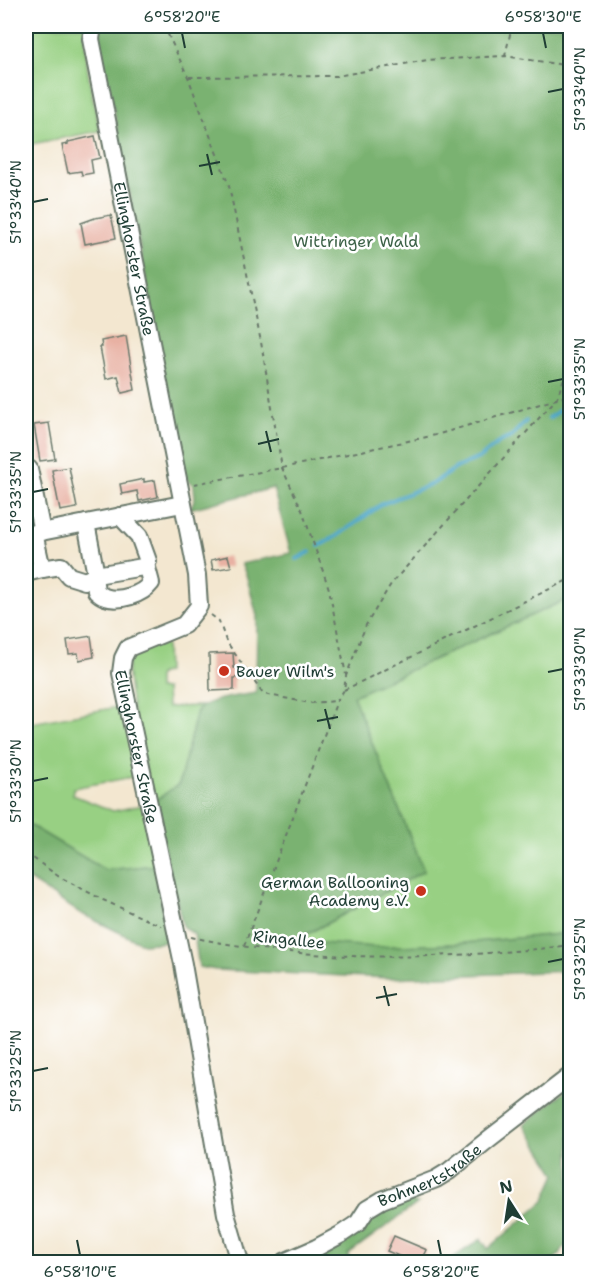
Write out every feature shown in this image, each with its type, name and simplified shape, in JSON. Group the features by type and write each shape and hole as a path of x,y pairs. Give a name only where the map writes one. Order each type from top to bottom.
{"street":[{"name":"Ellinghorster Straße","path":"93,26 91,39 197,575 199,606 184,625 128,648 123,658 121,673 177,933 226,1214 240,1263"},
{"path":"26,469 29,469 34,533 42,569"},
{"path":"34,533 120,516 181,495"},
{"path":"86,523 96,591 104,597 115,598 135,594 146,590 151,582 146,564 148,561 139,536 120,516"},
{"path":"26,573 61,566 69,576 85,581 95,575 143,567 146,564"},
{"name":"Bohmertstraße","path":"284,1263 340,1235 358,1223 367,1209 382,1200 436,1179 449,1171 570,1076"}],"path":[{"path":"164,26 188,77 229,186 261,342 282,468 302,510 329,590 346,676"},
{"path":"505,56 512,26"},
{"path":"188,77 337,76 427,60 505,56 570,66"},
{"path":"244,946 337,701 344,690 346,676 366,625 391,584 557,398 570,361"},
{"path":"181,495 282,468 436,435 570,395"},
{"path":"344,690 570,579"},
{"path":"199,606 219,621 226,641 263,694 310,703 337,701"},
{"name":"Ringallee","path":"26,853 58,876 103,900 177,933 244,946 293,953 391,958 570,945"}],"green space":[{"path":"26,26 86,26 87,66 100,131 26,145"},
{"name":"Wittringer Wald","path":"99,26 570,26 570,598 353,696 424,871 294,941 375,947 455,944 570,933 570,971 389,978 216,970 199,967 194,934 183,927 153,802 179,784 197,711 216,700 256,693 257,616 246,574 241,564 291,553 273,488 190,509 195,498 194,486 183,475 112,100 99,48"},
{"path":"570,598 570,933 455,944 375,947 293,942 424,871 353,696"},
{"path":"166,644 167,673 160,674 158,677 158,689 166,689 167,707 201,706 197,711 179,784 153,802 132,707 128,670 129,660 135,652"},
{"path":"122,706 138,776 73,788 73,795 113,811 144,805 157,865 105,870 26,823 26,724"},
{"path":"26,823 105,870 157,865 166,942 143,944 80,913 26,878"},
{"path":"567,1090 570,1095 570,1239 560,1254 550,1262 447,1262 481,1239 488,1249 544,1201 556,1174 524,1124"},
{"path":"400,1201 418,1203 347,1255 352,1262 295,1262 370,1211"}],"building":[{"path":"95,136 100,158 91,160 93,173 82,175 81,171 68,173 62,145"},
{"path":"111,215 116,238 85,244 81,223"},
{"path":"126,336 135,390 122,393 118,376 106,379 100,347 102,347 101,341"},
{"path":"49,423 55,459 40,461 34,425"},
{"path":"69,467 77,508 60,511 52,470"},
{"path":"144,479 144,482 155,480 158,497 139,501 137,491 122,494 120,484"},
{"path":"228,556 231,567 213,570 211,560"},
{"path":"91,636 94,657 79,660 78,653 69,654 67,640"},
{"name":"Bauer Wilm's","path":"233,653 234,668 243,668 243,677 234,678 234,690 210,691 209,654"},
{"path":"394,1236 427,1250 424,1256 433,1263 415,1263 387,1251"}],"waterway":[{"path":"549,418 570,403"},
{"path":"319,546 382,504 432,484 456,468 481,457 499,442 511,437 526,421"},
{"path":"297,559 310,552"}],"place":[{"name":"Bauer Wilm's","path":"224,671"},
{"name":"German Ballooning Academy e.V.","path":"421,891"}]}
